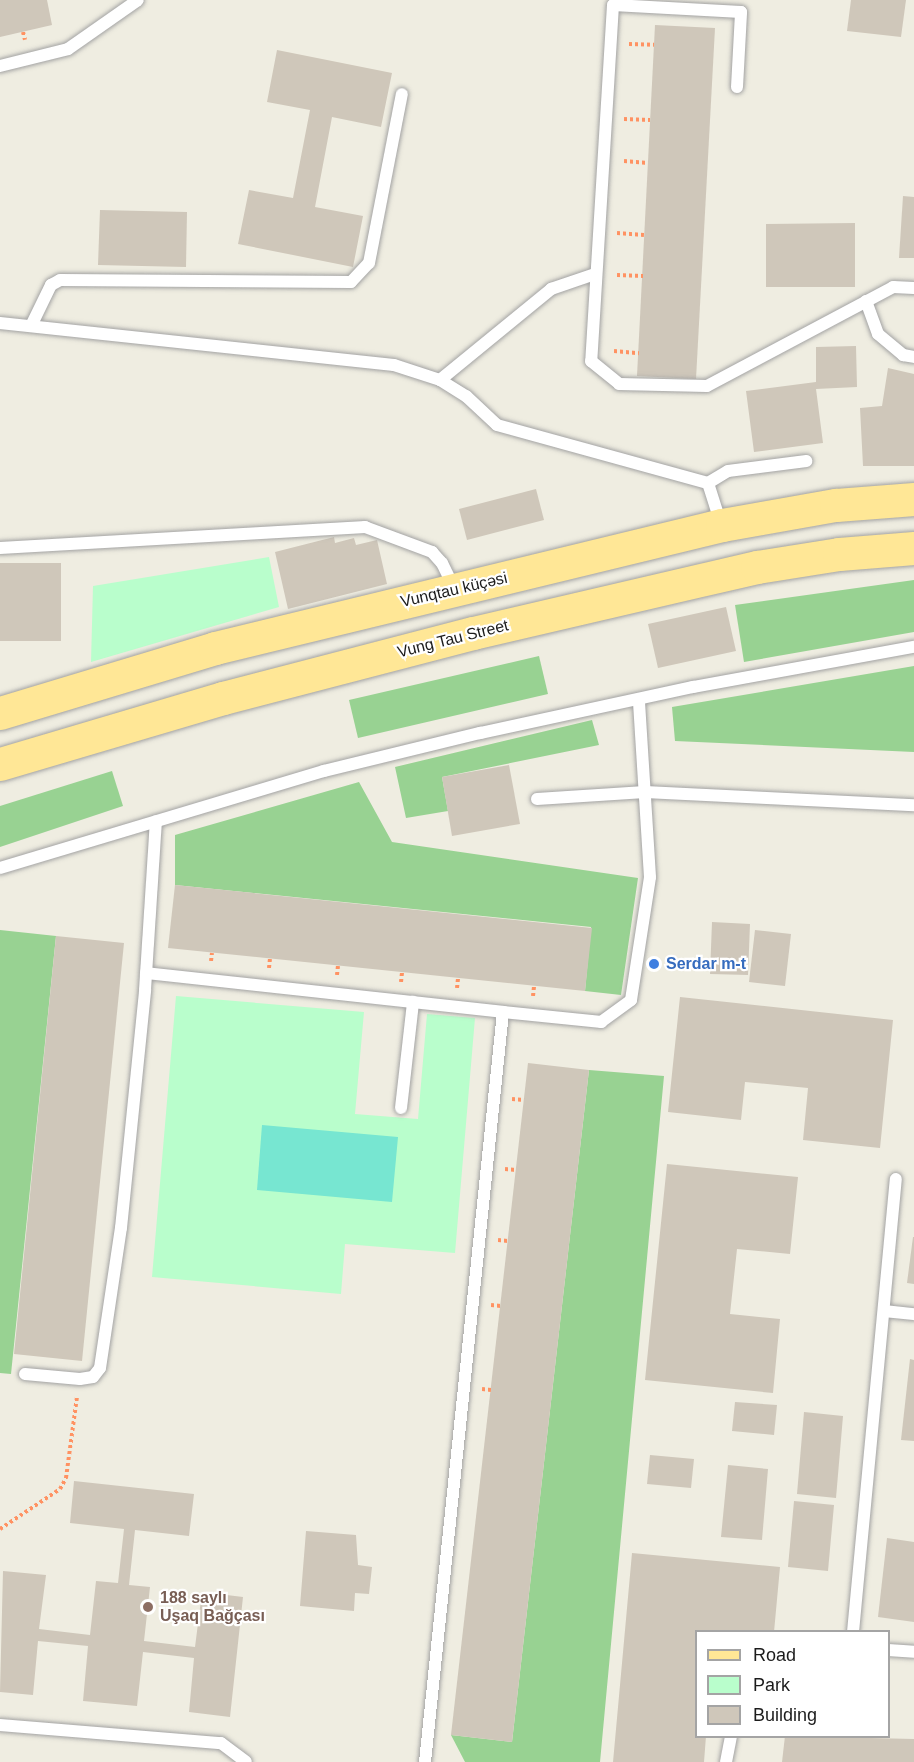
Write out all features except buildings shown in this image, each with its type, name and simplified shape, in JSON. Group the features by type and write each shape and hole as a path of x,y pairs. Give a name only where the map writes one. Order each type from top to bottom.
{"main road":[{"name":"Vunqtau küçəsi","path":"0,713 215,648 722,525 836,505 914,499"},
{"name":"Vung Tau Street","path":"0,764 223,698 473,633 757,567 839,554 914,548"}],"lane":[{"path":"0,66 68,49 138,0"},
{"path":"737,87 741,12 613,4 591,361 619,384 707,386 893,287 914,288"},
{"path":"31,326 51,285 60,280 351,282 369,263 402,94"},
{"path":"440,380 551,289 595,274"},
{"path":"866,301 878,334 903,355 914,357"},
{"path":"0,323 394,365 440,380 466,396 497,425 708,483 728,471 806,461"},
{"path":"708,483 722,525"},
{"path":"0,548 365,527 432,552 442,563 454,589"},
{"path":"0,868 324,771 639,700 914,647"},
{"path":"146,973 601,1022 631,1000 650,877 639,700"},
{"path":"537,799 645,792 914,805"},
{"path":"25,1374 80,1379 93,1377 102,1356 121,1228 146,973 156,821"},
{"path":"401,1108 412,1002"},
{"path":"425,1762 503,1012"},
{"path":"853,1630 896,1179"},
{"path":"884,1311 914,1314"},
{"path":"890,1650 914,1652"},
{"path":"0,1725 221,1743 246,1762"},
{"path":"726,1762 731,1738"}],"path":[{"path":"0,1529 60,1489 66,1478 80,1379"}],"green space":[{"path":"269,557 279,607 91,662 93,586"},
{"path":"914,580 914,632 744,662 735,605"},
{"path":"539,656 548,694 358,738 349,700"},
{"path":"914,666 914,752 675,741 672,707"},
{"path":"592,720 599,745 442,777 448,811 406,818 395,767"},
{"path":"112,771 123,806 0,847 0,806"},
{"path":"359,782 392,842 638,878 621,995 585,991 591,927 175,885 175,835"},
{"path":"0,930 56,936 11,1374 0,1373"},
{"path":"176,996 364,1012 355,1114 418,1119 427,1014 475,1018 455,1253 345,1244 341,1294 152,1277"},
{"path":"589,1070 664,1076 600,1762 465,1762 451,1735 512,1742"}],"shaded area":[{"path":"262,1125 398,1137 392,1202 257,1190"}],"place":[{"name":"Serdar m-t","path":"654,964"},
{"name":"188 saylı Uşaq Bağçası","path":"148,1607"}]}
